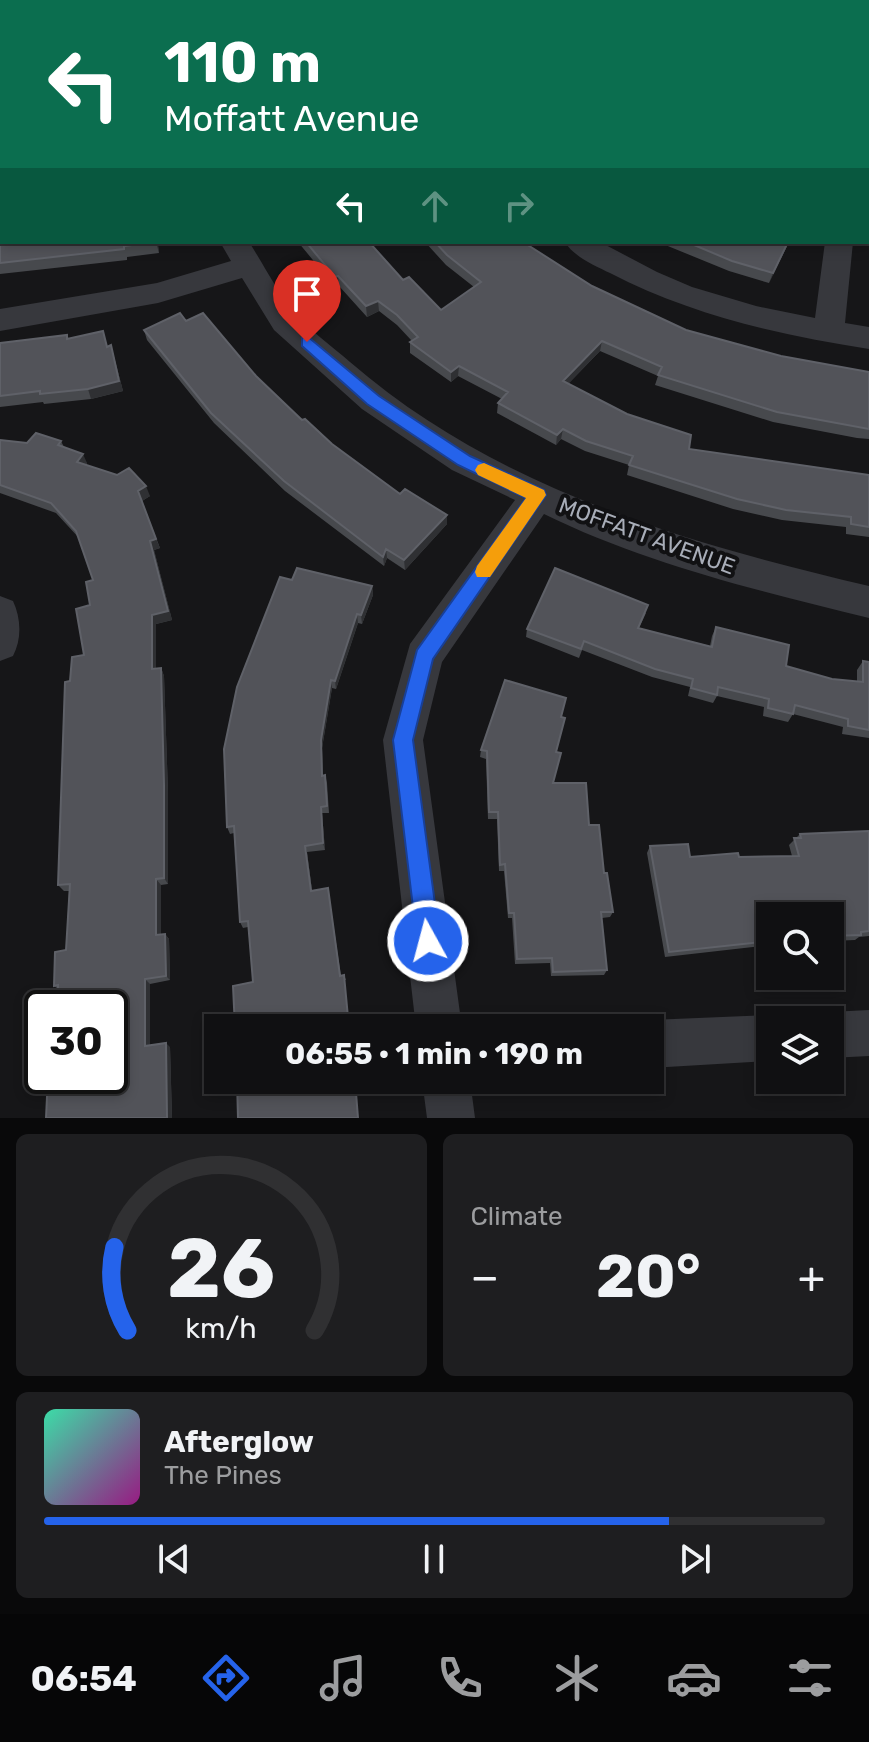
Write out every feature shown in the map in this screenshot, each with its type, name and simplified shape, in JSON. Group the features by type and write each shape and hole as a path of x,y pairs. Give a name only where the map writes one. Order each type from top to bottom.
{"street":[{"path":"582,244 606,261 694,299 765,320 869,338"},
{"path":"829,332 839,244"},
{"path":"0,320 158,293 241,254"},
{"name":"MOFFATT AVENUE","path":"241,254 285,322 373,400 464,461 634,537 753,574 869,602"},
{"path":"437,1014 403,740 424,656 538,495"},
{"path":"0,612 0,644"},
{"path":"844,1034 869,1033"},
{"path":"664,1043 756,1039"},
{"path":"448,1094 451,1118"}],"building":[{"path":"0,244 140,244 124,246 124,249 0,263"},
{"path":"308,244 371,244 403,280 409,277 441,310 481,282 437,244 526,244 592,286 686,330 781,356 869,372 869,429 777,412 658,375 662,367 602,341 563,381 627,414 691,435 689,449 869,475 869,527 851,524 851,517 786,510 737,499 629,465 633,456 586,441 563,429 557,435 498,403 508,392 459,366 451,372 410,342 418,337 397,315 378,301 366,306 338,276 335,277"},
{"path":"692,244 787,244 773,273 732,261"},
{"path":"180,313 186,321 203,313 256,376 302,420 305,419 332,444 400,494 405,489 447,515 404,560 386,549 383,557 284,481 211,413 144,330"},
{"path":"103,331 107,347 111,345 119,381 88,389 0,396 0,343 67,335 67,339"},
{"path":"36,433 61,441 58,445 83,454 77,462 117,475 129,468 146,486 138,491 156,539 150,541 168,611 152,615 152,669 161,668 164,785 164,878 156,879 156,935 165,934 166,976 145,979 145,1046 166,1043 167,1118 46,1118 47,1094 128,1094 128,990 58,990 58,985 54,986 55,952 66,950 70,884 58,885 65,682 70,681 72,657 84,655 76,609 90,605 86,582 93,580 76,531 51,503 0,485 0,440 27,443"},
{"path":"297,568 372,586 361,615 357,614 335,681 331,680 321,740 327,806 321,807 323,843 305,846 311,891 328,888 348,1014 234,1014 233,986 253,982 248,921 240,922 234,826 227,827 224,749 237,687 280,577 292,580"},
{"path":"555,568 648,605 638,628 712,647 716,627 789,645 786,666 832,679 863,682 863,661 869,662 869,730 848,726 848,719 795,705 793,714 768,708 769,699 718,687 717,695 691,688 693,679 655,669 584,641 581,649 527,629"},
{"path":"505,680 566,698 561,717 565,718 556,752 561,753 553,783 586,783 589,825 599,825 604,873 607,873 613,912 601,912 607,970 553,972 552,958 517,959 514,913 509,913 505,864 500,865 498,812 489,812 487,751 481,750"},
{"path":"869,831 869,931 861,932 861,935 844,936 844,902 756,902 756,943 669,952 650,846 688,844 690,857 738,853 739,857 799,856 794,838 801,838 800,834"},
{"path":"237,1094 356,1094 358,1118 238,1118"}],"slow traffic":[{"path":"484,470 538,495 484,572"}],"route":[{"path":"307,342 373,400 464,461 538,495 424,656 403,740 428,941"}]}
